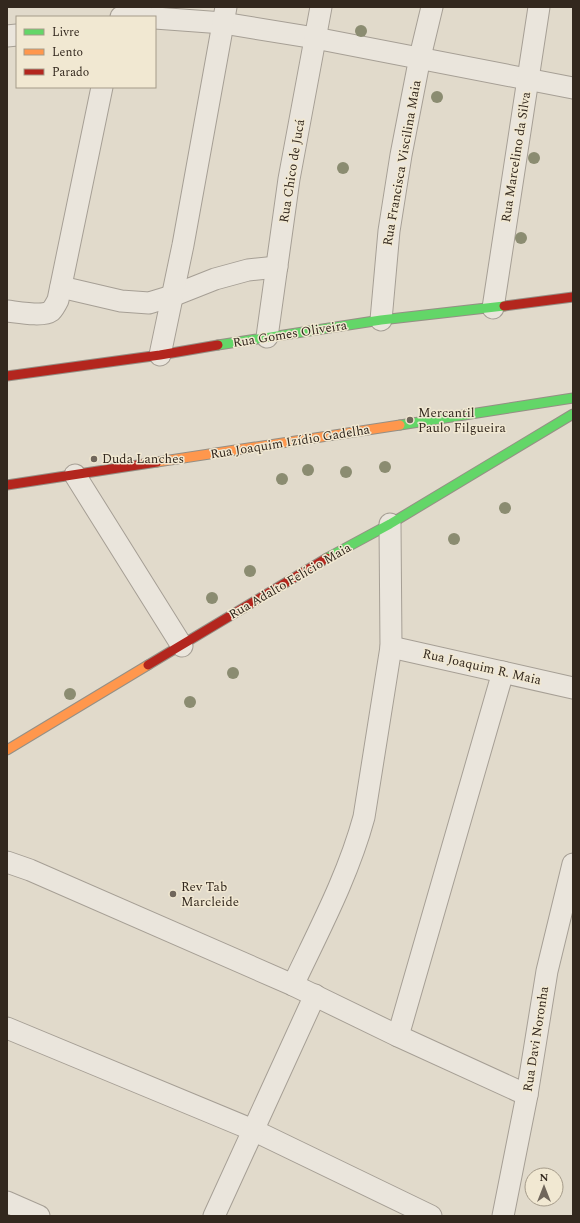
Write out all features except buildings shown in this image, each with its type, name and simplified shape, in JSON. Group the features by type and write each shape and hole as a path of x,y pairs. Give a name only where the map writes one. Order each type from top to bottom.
{"street":[{"name":"Rua Chico de Jucá","path":"267,336 289,180 321,7"},
{"name":"Rua Francisca Viscilina Maia","path":"381,320 389,231 401,156 420,58 432,7"},
{"name":"Rua Marcelino da Silva","path":"493,308 540,7"},
{"path":"160,355 183,245 225,15"},
{"path":"156,18 225,15 315,38 573,88"},
{"path":"124,16 136,16"},
{"path":"7,311 46,314 53,308 58,300 102,88"},
{"path":"61,287 121,302 149,303 172,296 215,279 248,270 277,267"},
{"name":"Rua Gomes Oliveira","path":"7,376 160,355 267,336 381,320 493,308 573,297"},
{"name":"Rua Joaquim Izídio Gadelha","path":"7,486 573,398"},
{"name":"Rua Adalto Felício Maia","path":"7,750 182,646 307,569 390,524 573,414"},
{"path":"76,475 182,646"},
{"path":"293,985 340,888 357,844 364,817 391,647 390,524"},
{"name":"Rua Joaquim R. Maia","path":"391,647 573,688"},
{"path":"398,1036 503,672"},
{"path":"7,862 30,870 293,985 398,1036 527,1095"},
{"name":"Rua Davi Noronha","path":"503,1216 527,1095 547,972 573,864"},
{"path":"214,1216 315,996"},
{"path":"7,1028 253,1130 431,1216"},
{"path":"7,1202 38,1216"}],"traffic: fast":[{"path":"218,345 381,320 504,306"},
{"path":"400,425 573,398"},
{"path":"327,558 390,524 573,414"}],"traffic: slow":[{"path":"157,462 400,425"},
{"path":"7,750 148,665"}],"traffic: jam":[{"path":"504,306 573,297"},
{"path":"7,376 160,355 218,345"},
{"path":"7,485 157,462"},
{"path":"148,665 327,558"}],"place":[{"name":"Mercantil Paulo Filgueira","path":"410,420"},
{"name":"Duda Lanches","path":"94,459"},
{"name":"Rev Tab Marcleide","path":"173,894"}]}
